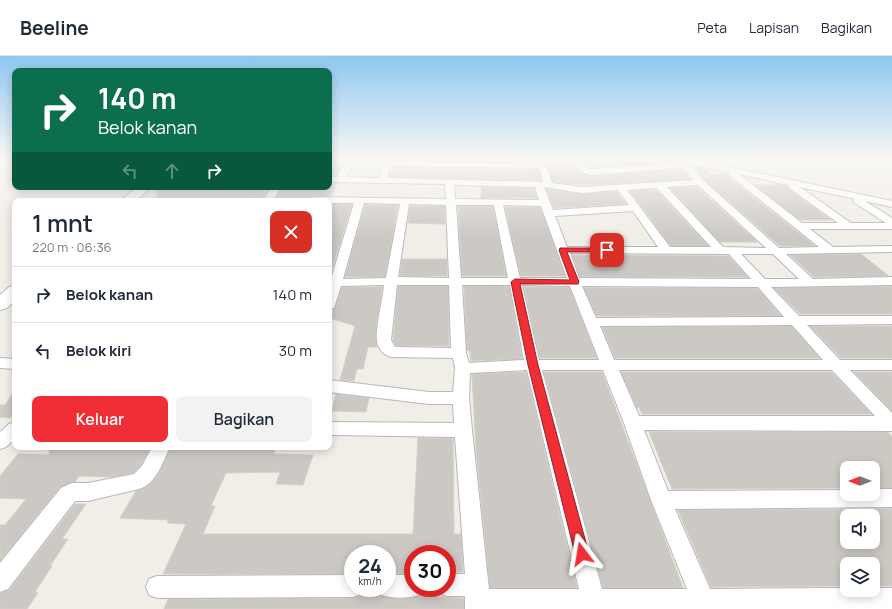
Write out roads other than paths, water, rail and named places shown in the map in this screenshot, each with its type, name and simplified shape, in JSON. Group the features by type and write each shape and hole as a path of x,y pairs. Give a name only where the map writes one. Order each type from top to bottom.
{"street":[{"path":"449,185 461,360 463,430 477,598"},
{"path":"543,185 546,208 633,423 661,500 706,605"},
{"path":"548,185 579,190 660,185 760,283 892,423"},
{"path":"703,185 810,282"},
{"path":"747,185 830,250"},
{"path":"790,185 849,226"},
{"path":"800,185 892,204"},
{"path":"620,187 666,250"},
{"path":"130,198 141,190"},
{"path":"850,195 892,222"},
{"path":"332,199 498,202 546,208 635,208"},
{"path":"360,200 332,282 760,283 892,281"},
{"path":"405,201 391,281 384,340 386,347 391,352 461,360 533,365 892,365"},
{"path":"498,202 533,365 594,604"},
{"path":"799,226 892,226"},
{"path":"563,250 776,252 892,250"},
{"path":"591,322 892,320"},
{"path":"0,363 12,364"},
{"path":"332,386 429,398 461,398"},
{"path":"633,423 892,423"},
{"path":"332,428 463,430"},
{"path":"0,442 12,432"},
{"path":"0,581 68,494 72,492 88,492 139,481 149,472 160,450"},
{"path":"661,500 892,498"},
{"path":"157,587 344,586"},
{"path":"456,589 477,598 594,604 868,604 892,600"}]}
